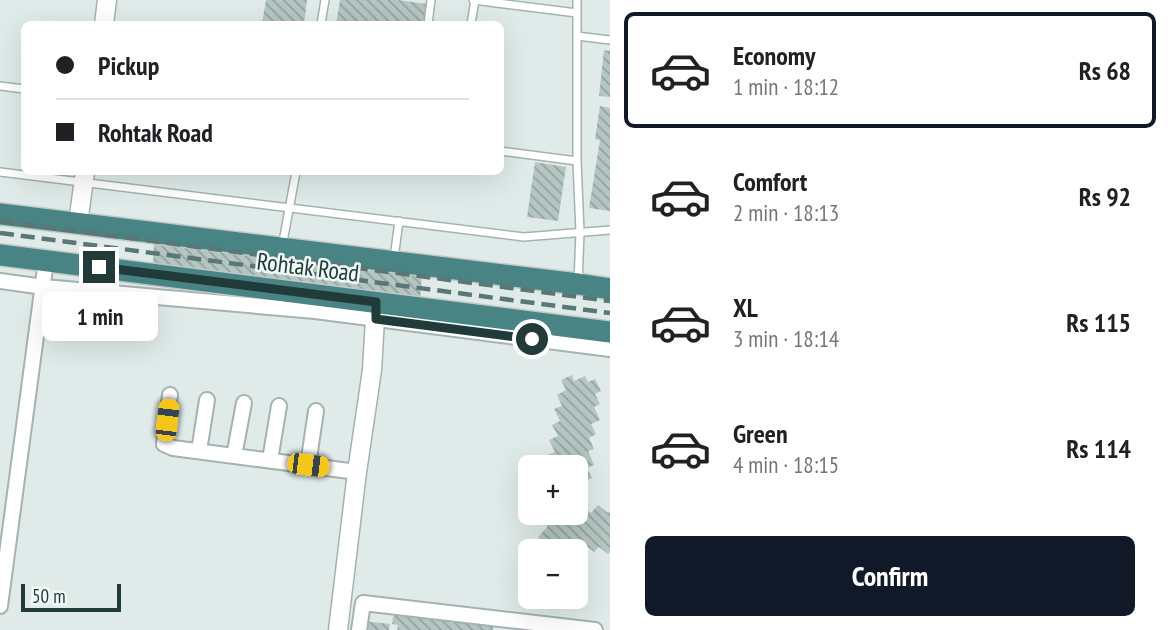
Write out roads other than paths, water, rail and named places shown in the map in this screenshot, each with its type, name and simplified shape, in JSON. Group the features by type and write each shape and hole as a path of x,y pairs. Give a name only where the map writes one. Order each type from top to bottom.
{"highway":[{"name":"Rohtak Road","path":"0,214 610,289"},
{"name":"Rohtak Road","path":"0,255 376,311 610,332"}],"street":[{"path":"104,21 107,0"},
{"path":"78,223 85,177"},
{"path":"0,606 6,514 46,261"},
{"path":"0,281 315,311 376,311 610,349"},
{"path":"338,630 372,370 376,311"},
{"path":"170,395 164,444 173,448 358,472"},
{"path":"199,451 206,400"},
{"path":"234,456 244,403"},
{"path":"270,460 279,406"},
{"path":"308,465 316,411"},
{"path":"359,630 363,603 594,630"}],"lane":[{"path":"322,21 325,0"},
{"path":"428,21 431,0"},
{"path":"471,21 474,0 577,13"},
{"path":"577,0 580,232 578,284"},
{"path":"577,36 610,40"},
{"path":"0,86 21,89"},
{"path":"504,152 577,161"},
{"path":"0,172 21,173"},
{"path":"51,175 85,177 289,208 524,237 610,230"},
{"path":"282,248 295,175"},
{"path":"394,261 399,221"}],"railway":[{"path":"0,221 610,301"},
{"path":"0,233 610,313"}]}
